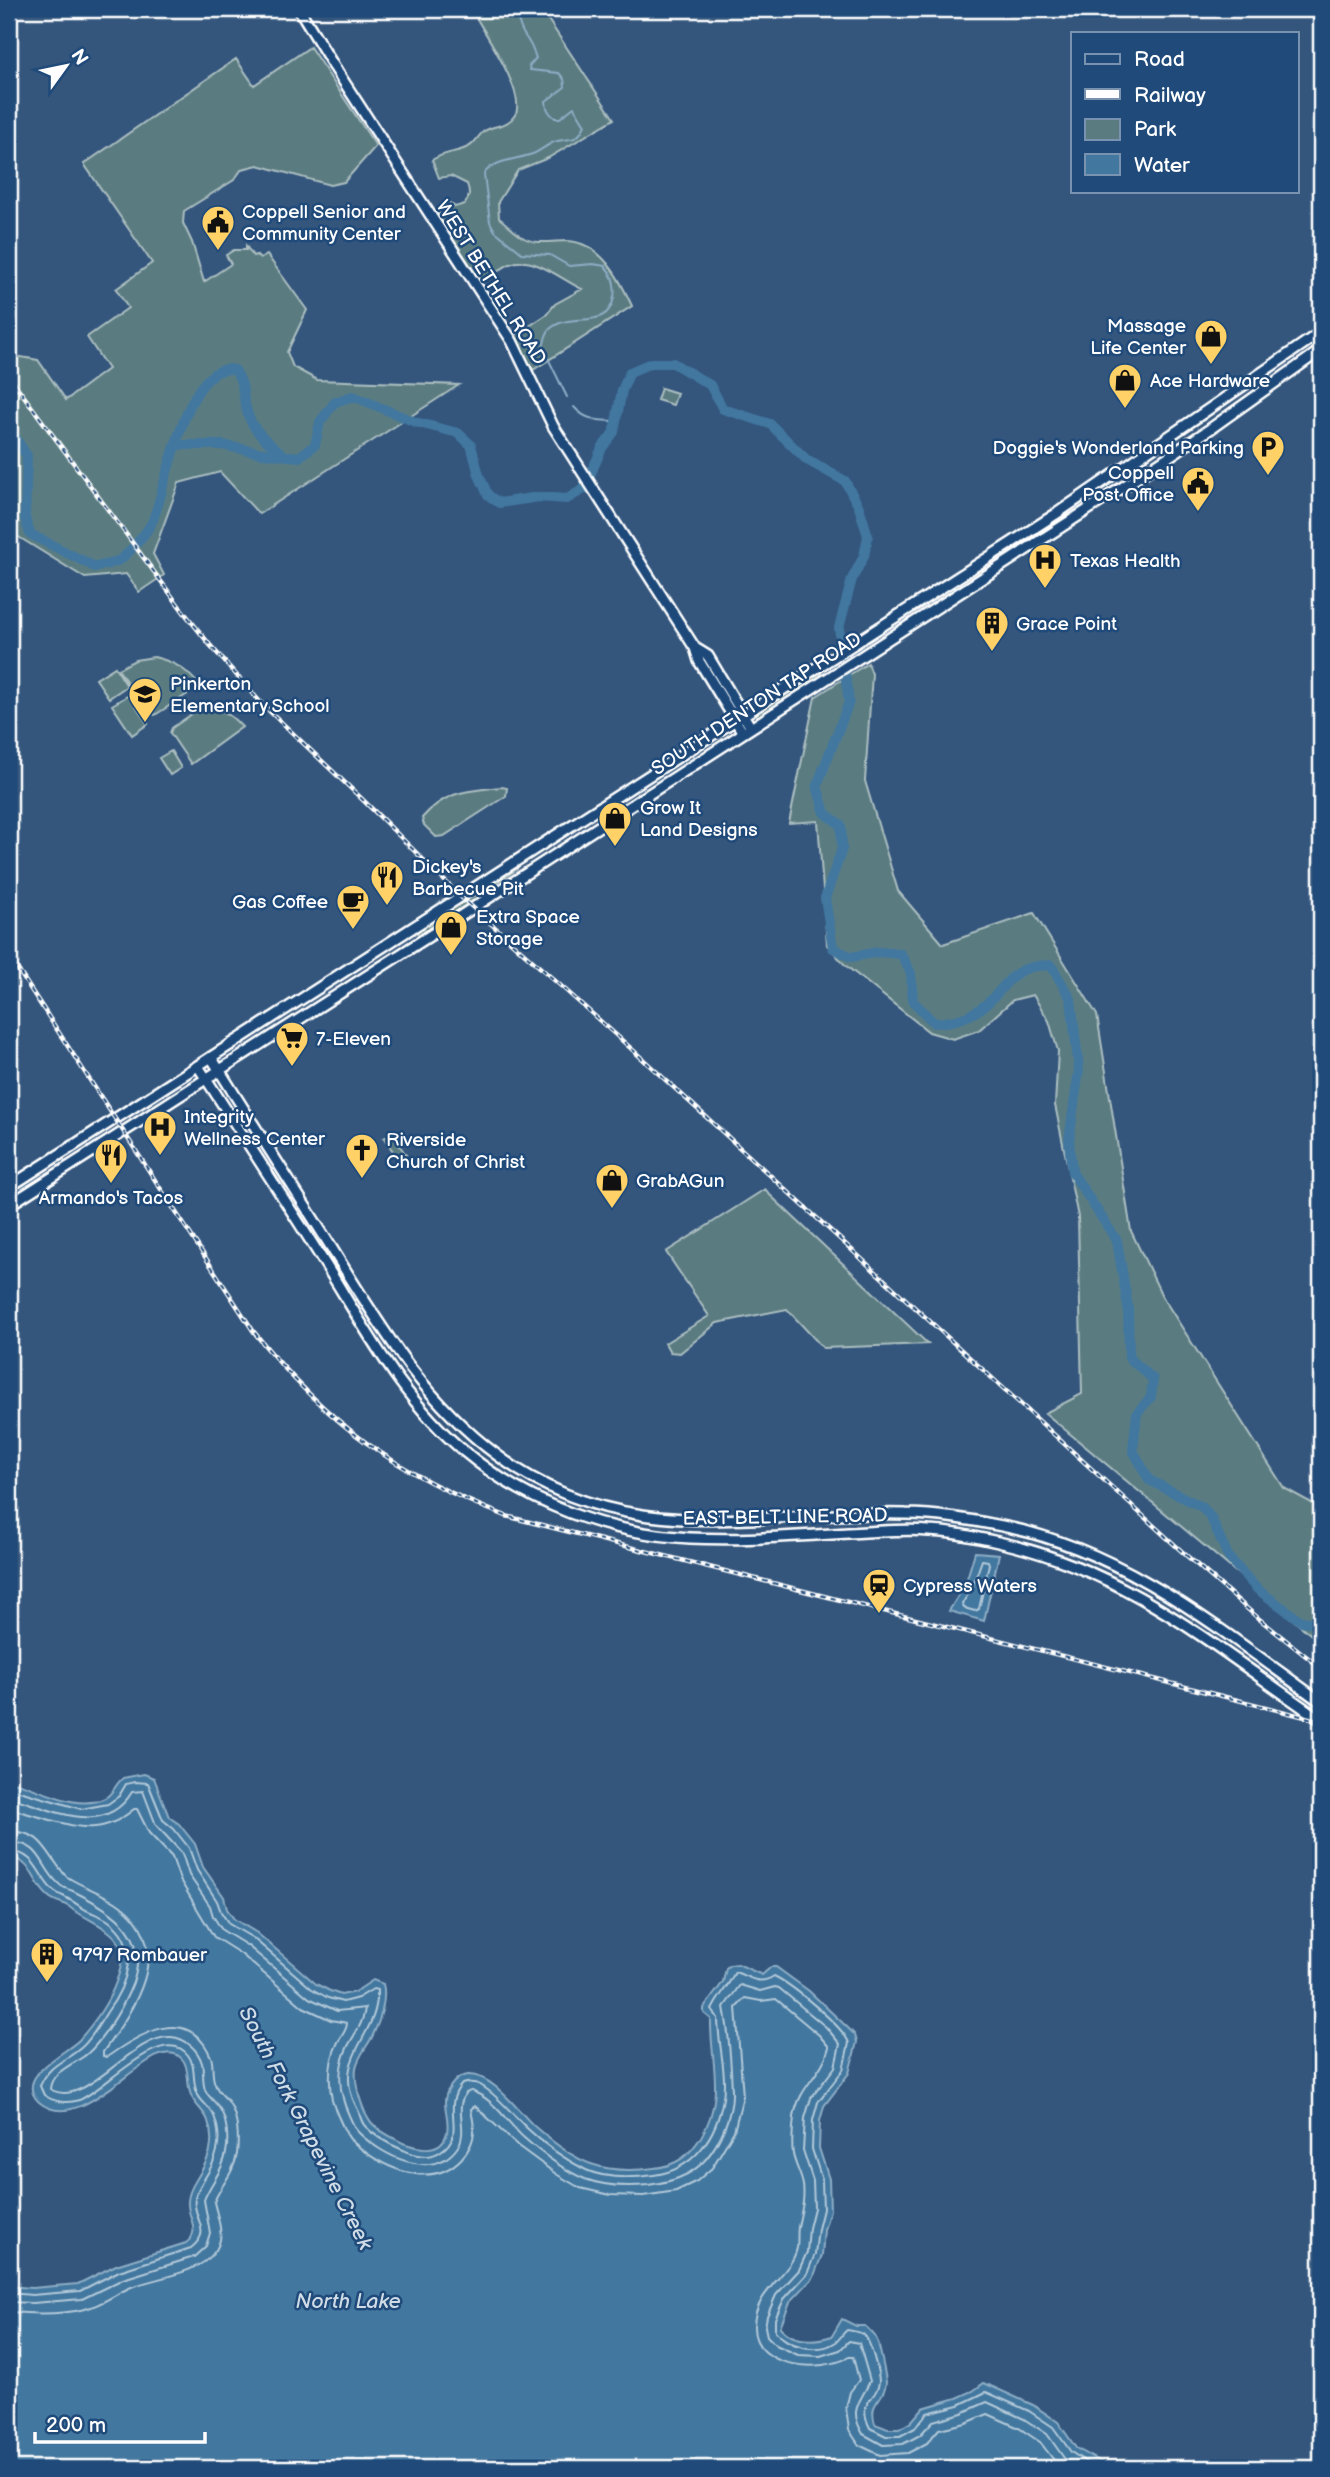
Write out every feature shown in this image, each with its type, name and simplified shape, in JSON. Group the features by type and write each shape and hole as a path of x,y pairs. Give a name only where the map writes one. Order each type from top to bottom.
{"main road":[{"name":"WEST BETHEL ROAD","path":"299,9 512,341 554,426 594,490 695,648 708,656 747,730"},
{"name":"SOUTH DENTON TAP ROAD","path":"9,1187 1054,515 1321,332"},
{"name":"SOUTH DENTON TAP ROAD","path":"9,1205 413,947 1062,526 1210,429 1321,350"},
{"path":"1054,515 1062,526"},
{"path":"993,554 1000,566"},
{"path":"614,799 622,811"},
{"path":"526,855 535,868"},
{"path":"405,933 413,947"},
{"path":"316,990 324,1003"},
{"name":"EAST BELT LINE ROAD","path":"211,1057 406,1365 450,1416 512,1465 557,1490 612,1509 654,1518 700,1521 905,1514 970,1520 1016,1529 1084,1550 1153,1584 1321,1702"},
{"name":"EAST BELT LINE ROAD","path":"198,1066 413,1401 464,1452 502,1479 569,1513 609,1526 651,1534 724,1538 928,1531 1047,1554 1115,1583 1149,1601 1321,1720"},
{"path":"92,1133 98,1148"},
{"path":"502,1479 512,1465"},
{"path":"651,1534 654,1518"},
{"path":"969,1537 970,1520"},
{"path":"1047,1554 1059,1552 1067,1544"},
{"path":"1240,1665 1250,1651"}],"green space":[{"path":"471,9 541,9 614,119 548,158 518,170 498,202 499,218 524,238 540,242 567,241 590,248 608,264 632,306 533,370 514,336 546,315 555,304 582,289 547,269 528,262 510,264 481,282 438,216 447,201 455,207 465,204 469,192 467,184 451,176 439,178 432,160 470,146 487,130 508,122 515,115 517,106 510,78"},
{"path":"310,47 376,146 344,182 330,185 258,165 242,169 234,180 184,211 183,223 192,242 204,282 231,264 226,255 234,250 246,250 246,246 253,256 256,255 260,259 267,255 307,310 287,352 293,367 317,380 459,385 259,514 220,472 179,483 153,554 164,575 139,592 126,574 85,578 9,531 9,355 38,360 66,400 108,369 87,337 128,308 116,289 152,263 84,164 236,59 254,85"},
{"path":"661,388 677,393 673,405 657,400"},
{"path":"154,657 180,667 200,686 155,715 147,713 118,669 135,660"},
{"path":"868,663 872,674 865,781 898,891 943,944 1034,913 1097,1015 1131,1231 1162,1296 1284,1488 1321,1508 1321,1643 1045,1413 1082,1394 1078,1217 1055,1105 1058,1051 1049,1021 1033,995 1013,1000 979,1030 953,1039 929,1032 845,965 827,945 818,821 789,823 815,697"},
{"path":"115,667 127,686 109,698 96,679"},
{"path":"821,669 821,675 758,717 756,714"},
{"path":"129,695 148,724 132,735 112,705"},
{"path":"202,707 224,712 242,727 191,764 170,733 172,728"},
{"path":"171,751 181,768 170,775 159,758"},
{"path":"507,788 506,796 444,836 436,837 424,825 422,818 449,797 468,791"},
{"path":"515,866 517,869 469,903 465,898"},
{"path":"462,900 467,904 419,935 417,932"},
{"path":"392,1134 406,1155 399,1160 384,1138"},
{"path":"765,1189 928,1344 823,1348 787,1309 717,1323 680,1353 670,1352 665,1343 709,1316 666,1252"}],"water":[{"path":"975,1552 999,1554 984,1621 949,1611 965,1585"},
{"name":"North Lake","path":"144,1774 154,1778 169,1817 179,1824 195,1844 203,1867 224,1897 227,1909 234,1919 257,1933 316,1984 330,1991 341,1995 355,1992 373,1980 383,1984 380,2017 357,2064 357,2087 371,2123 384,2133 409,2145 429,2148 440,2144 448,2125 446,2095 456,2080 468,2075 477,2076 495,2086 540,2131 583,2161 606,2168 631,2170 662,2167 675,2162 687,2155 701,2137 713,2107 715,2079 711,2019 704,2013 704,2008 723,1982 726,1968 730,1965 738,1964 762,1975 771,1967 776,1967 809,1991 855,2035 857,2042 849,2073 824,2106 820,2121 819,2148 829,2179 830,2210 824,2230 822,2255 813,2278 790,2302 780,2327 791,2336 804,2340 832,2336 842,2319 856,2326 865,2326 871,2332 879,2346 886,2383 873,2410 875,2424 888,2429 899,2429 911,2422 923,2408 957,2398 984,2383 1033,2405 1058,2422 1076,2448 1112,2468 9,2468 9,2286 32,2288 78,2284 116,2265 186,2243 193,2234 189,2195 210,2152 208,2121 191,2095 183,2060 171,2053 155,2057 98,2097 77,2107 58,2110 39,2102 33,2093 32,2083 37,2075 79,2040 100,2013 116,1982 122,1956 121,1947 110,1933 67,1905 50,1898 23,1863 9,1857 9,1781 69,1801 93,1802 108,1796 123,1778"}],"waterway":[{"path":"510,9 516,15 536,58 529,66 530,70 559,73 564,79 565,87 546,101 548,111 555,118 560,118 574,107 585,125 575,138 554,142 535,153 488,169 484,174 490,222 495,231 522,253 550,255 569,266 605,266 614,284 614,297 605,314 597,318 560,323 546,335 543,348 567,397"},
{"path":"175,445 222,445 299,457 315,445 320,422 335,402 353,396 415,422 458,433 471,445 488,495 499,503 539,497 567,499 584,489 602,448 614,432 622,390 630,372 651,363 673,363 710,385 723,409 770,424 807,460 845,481 859,507 868,536 864,556 852,579 839,628 849,702 817,786 825,813 841,825 842,849 825,898 833,948 851,957 879,952 901,954 911,973 913,1001 934,1023 969,1015 989,1002 1016,974 1036,966 1051,965 1071,999 1079,1070 1069,1140 1072,1172 1117,1241 1128,1307 1129,1358 1153,1379 1151,1397 1137,1413 1133,1450 1149,1480 1202,1507 1211,1518 1229,1558 1257,1589 1301,1621 1314,1623 1321,1608"},
{"path":"9,431 27,456 25,518 30,534 95,567 121,559 150,526 190,405 203,384 218,372 235,370 241,381 252,423 261,435 285,456"},
{"path":"574,407 588,418 617,421"}],"railway":[{"path":"9,376 183,611 261,703 461,897 635,1052 1187,1556 1321,1668"},
{"path":"9,956 254,1332 281,1364 337,1419 398,1464 431,1483 506,1516 1321,1721"}],"place":[{"name":"Coppell Senior and Community Center","path":"218,252"},
{"name":"Massage Life Center","path":"1211,366"},
{"name":"Ace Hardware","path":"1125,410"},
{"name":"Doggie's Wonderland Parking","path":"1268,477"},
{"name":"Coppell Post Office","path":"1198,513"},
{"name":"Texas Health","path":"1045,590"},
{"name":"Grace Point","path":"992,653"},
{"name":"Pinkerton Elementary School","path":"145,724"},
{"name":"Grow It Land Designs","path":"615,848"},
{"name":"Dickey's Barbecue Pit","path":"387,907"},
{"name":"Gas Coffee","path":"353,931"},
{"name":"Extra Space Storage","path":"451,957"},
{"name":"7-Eleven","path":"292,1068"},
{"name":"Integrity Wellness Center","path":"160,1157"},
{"name":"Riverside Church of Christ","path":"362,1180"},
{"name":"Armando's Tacos","path":"111,1185"},
{"name":"GrabAGun","path":"612,1210"},
{"name":"Cypress Waters","path":"879,1615"},
{"name":"9797 Rombauer","path":"47,1984"}],"water label":[{"name":"South Fork Grapevine Creek","path":"306,2128"}]}
